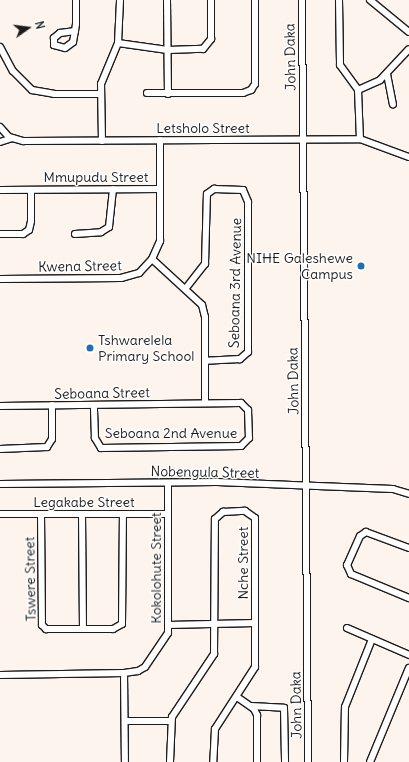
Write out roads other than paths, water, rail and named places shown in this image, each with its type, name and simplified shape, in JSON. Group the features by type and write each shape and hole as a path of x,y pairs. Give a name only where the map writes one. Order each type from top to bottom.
{"street":[{"path":"75,31 76,0"},
{"path":"102,141 100,94 103,75 118,43 120,0"},
{"path":"167,0 168,94"},
{"path":"118,43 168,50 199,50 208,46 211,39 211,0"},
{"path":"147,93 243,93 254,87 255,0"},
{"name":"John Daka","path":"302,0 308,762"},
{"path":"339,0 340,66 358,90 360,139"},
{"path":"370,0 409,32"},
{"path":"0,47 13,71 32,90 54,94 100,94"},
{"path":"358,90 387,74 409,49"},
{"path":"387,74 393,104"},
{"path":"0,127 12,138 0,142"},
{"name":"Letsholo Street","path":"12,138 22,141 360,139 409,157"},
{"name":"Kwena Street","path":"0,279 130,277 139,273 152,259 160,241 160,140"},
{"path":"75,234 101,232 109,228 113,189"},
{"name":"Mmupudu Street","path":"0,190 160,189"},
{"name":"Seboana 3rd Avenue","path":"186,288 205,264 207,194 214,189 242,190 248,202 248,352 240,359 206,361"},
{"name":"Mmupudu Street","path":"0,234 23,234 29,230 32,221 31,190"},
{"path":"152,259 198,299 204,310 206,361 205,403"},
{"name":"Seboana Street","path":"0,406 240,403 247,407"},
{"path":"0,449 48,447 52,439 52,405"},
{"name":"Seboana 2nd Avenue","path":"94,405 95,441 101,448 241,446 249,438 247,407"},
{"name":"Nobengula Street","path":"0,484 217,482 306,487 392,489 409,494"},
{"name":"Kokolohute Street","path":"0,674 124,673 138,671 145,667 164,641 168,625 168,483"},
{"name":"Nche Street","path":"170,721 213,658 215,520 223,512 245,511 255,518 255,668 214,733 213,762"},
{"name":"Legakabe Street","path":"0,514 167,514"},
{"name":"Tswere Street","path":"41,514 42,627 83,628 116,628 123,621 123,514"},
{"path":"82,514 83,628"},
{"path":"409,548 366,532 360,536 347,565 351,574 409,598"},
{"path":"168,625 255,623"},
{"path":"347,628 409,655"},
{"path":"344,762 344,707 372,639"},
{"path":"370,762 409,668"},
{"path":"124,673 125,762"},
{"path":"237,697 251,706 257,715 256,762"},
{"path":"251,706 284,708 285,762"},
{"path":"125,721 170,721 170,762"}],"place":[{"name":"NIHE Galeshewe Campus","path":"361,266"},
{"name":"Tshwarelela Primary School","path":"90,348"}]}
